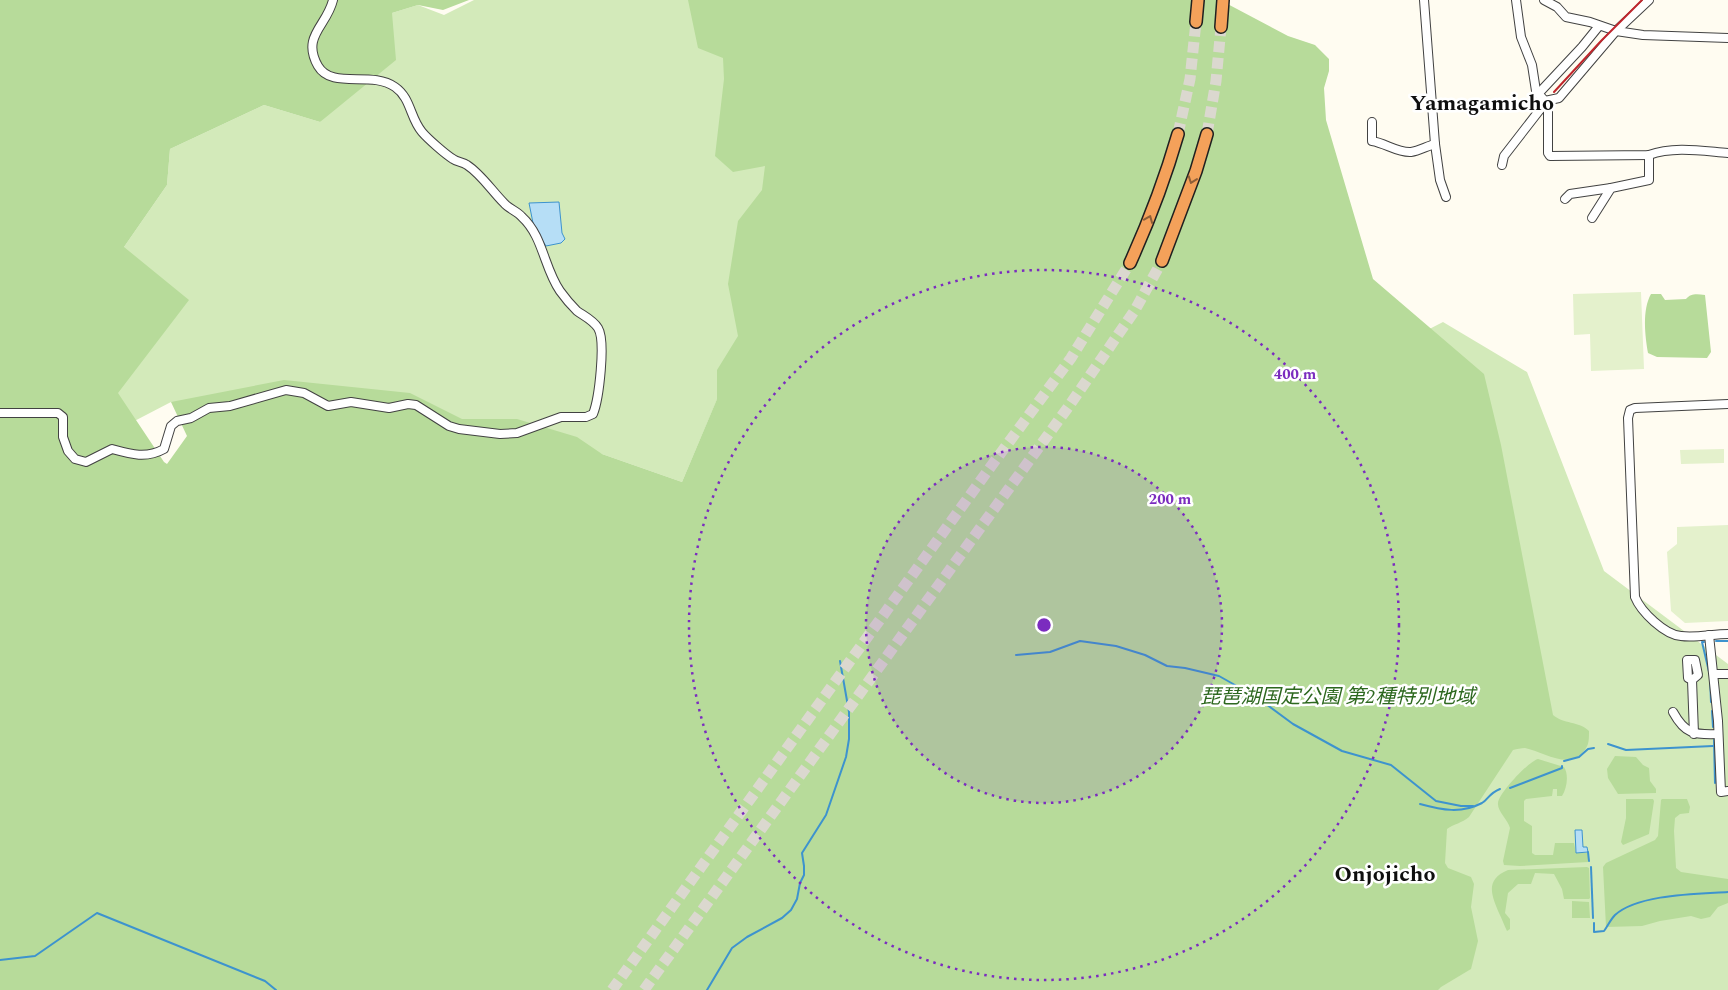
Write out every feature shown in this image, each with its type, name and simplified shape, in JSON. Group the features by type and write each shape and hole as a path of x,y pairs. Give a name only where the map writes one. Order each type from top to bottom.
{"highway":[{"path":"1196,22 1198,0"},
{"path":"1221,27 1223,0"},
{"path":"1130,264 1166,175 1178,134"},
{"path":"1162,261 1207,134"}],"street":[{"path":"0,413 58,413 63,417 63,437 68,451 75,459 86,462 112,449 132,455 153,454 164,449 171,426 177,421 191,418 209,408 230,406 286,390 304,393 328,406 351,402 389,408 416,404 449,426 500,434 517,434 561,417 586,417 593,414 597,397 601,359 601,340 598,328 576,310 554,282 537,238 523,217 505,205 466,164 454,160 422,132 406,99 398,88 374,79 331,77 320,70 314,57 312,40 333,0"},
{"path":"1424,0 1435,144 1440,180 1446,197"},
{"path":"1516,0 1521,37 1532,65 1535,88 1545,101 1548,109 1548,153 1552,157 1649,155 1661,151 1674,150 1728,153"},
{"path":"1544,0 1557,7 1566,17 1616,31 1643,35 1728,38"},
{"path":"1545,101 1559,98 1616,31 1650,0"},
{"path":"1538,94 1599,26"},
{"path":"1502,165 1504,156 1545,101"},
{"path":"1372,122 1372,142 1402,151 1413,152 1435,144"},
{"path":"1565,200 1570,194 1650,180 1649,155"},
{"path":"1592,218 1612,188"},
{"path":"1728,404 1635,408 1630,410 1628,414 1635,597 1639,606 1646,615 1679,637 1728,634"},
{"path":"1709,635 1714,674 1721,792 1728,791"},
{"path":"1714,674 1728,674"},
{"path":"1692,680 1694,734"},
{"path":"1673,712 1682,726 1694,734 1718,734"}],"green space":[{"path":"0,0 469,0 443,10 418,5 392,13 396,60 320,122 264,105 170,149 167,185 124,247 189,300 118,393 164,462 167,464 187,436 171,402 284,380 410,393 462,419 517,419 577,437 602,454 682,482 717,399 717,370 738,336 728,284 738,221 762,190 765,166 733,172 715,156 724,79 723,58 698,48 688,0 1220,0 1288,36 1315,45 1329,59 1329,71 1324,88 1326,120 1373,279 1484,374 1501,445 1553,715 1589,731 1587,747 1574,759 1561,759 1525,748 1513,750 1469,817 1447,829 1445,863 1448,868 1471,877 1474,884 1471,907 1478,941 1471,969 1438,990 0,990"},
{"path":"474,0 704,0 770,169 743,338 682,482 602,454 171,402 121,428 113,386 124,247 167,185 170,149 264,105 320,122 392,13 418,5 444,15"},
{"path":"1641,292 1644,369 1591,371 1590,334 1574,335 1573,294"},
{"path":"1651,294 1661,294 1665,300 1686,299 1694,294 1705,295 1711,352 1707,358 1657,357 1648,353 1645,315"},
{"name":"琵琶湖国定公園 第2種特別地域","path":"1443,322 1527,372 1604,571 1728,664 1728,990 875,990 1330,380"},
{"path":"1724,449 1724,463 1681,464 1680,450"},
{"path":"1728,525 1728,621 1685,623 1671,611 1667,552 1677,544 1677,527"},
{"path":"1615,756 1636,757 1643,765 1649,768 1650,781 1656,789 1656,793 1618,794 1608,778 1607,769"},
{"path":"1538,759 1564,767 1567,781 1562,796 1557,796 1557,789 1553,789 1552,796 1526,799 1524,801 1524,821 1532,826 1532,853 1535,855 1553,855 1555,843 1574,843 1576,853 1588,853 1588,862 1520,866 1504,865 1503,861 1510,828 1499,809 1498,803 1503,792 1515,778 1528,765"},
{"path":"1626,799 1653,799 1654,801 1649,834 1623,845 1621,842 1626,818"},
{"path":"1662,799 1687,799 1690,807 1689,813 1680,814 1675,818 1676,868 1681,872 1728,879 1728,903 1718,907 1710,917 1701,919 1691,916 1642,926 1606,927 1603,867 1606,863 1655,840 1658,836"},
{"path":"1589,868 1589,899 1564,899 1562,889 1554,874 1535,873 1531,884 1518,884 1508,893 1505,913 1510,919 1510,929 1507,931 1492,895 1493,884 1500,874 1508,870"},
{"path":"1572,901 1589,902 1590,918 1572,918"}],"water":[{"path":"559,202 562,233 565,239 561,243 546,246 534,228 529,203"},
{"path":"1575,830 1582,830 1583,847 1587,847 1588,852 1576,853"}],"waterway":[{"path":"1016,655 1050,652 1080,641 1116,646 1145,655 1167,666 1219,676 1258,698 1293,724 1342,751 1391,765 1436,801 1461,806 1473,806"},
{"path":"1716,641 1728,641"},
{"path":"1704,642 1702,642 1710,676 1711,702"},
{"path":"707,990 732,948 747,937 782,918 791,910 797,899 800,883 804,875 802,853 826,815 846,757 849,739 849,712 840,661"},
{"path":"1712,711 1713,727"},
{"path":"1714,740 1715,783"},
{"path":"1608,744 1626,750 1713,746"},
{"path":"1564,761 1579,757 1588,749 1594,748"},
{"path":"1510,788 1562,768 1562,766"},
{"path":"1420,804 1451,810 1467,809 1482,803 1500,789"},
{"path":"1588,852 1589,861"},
{"path":"1591,867 1593,918"},
{"path":"1594,923 1594,932 1604,931 1615,915 1625,908 1653,899 1668,896 1728,892"},
{"path":"0,960 35,956 97,913 265,981 276,990"}],"tunnel":[{"path":"1178,134 1190,79 1196,22"},
{"path":"1207,134 1216,81 1221,27"},
{"path":"644,990 1069,406 1135,310 1162,261"},
{"path":"612,990 1071,358 1130,263"}],"railway":[{"path":"1554,92 1642,0"}],"district":[{"name":"Yamagamicho","path":"1482,103"},
{"name":"Onjojicho","path":"1385,874"}]}
